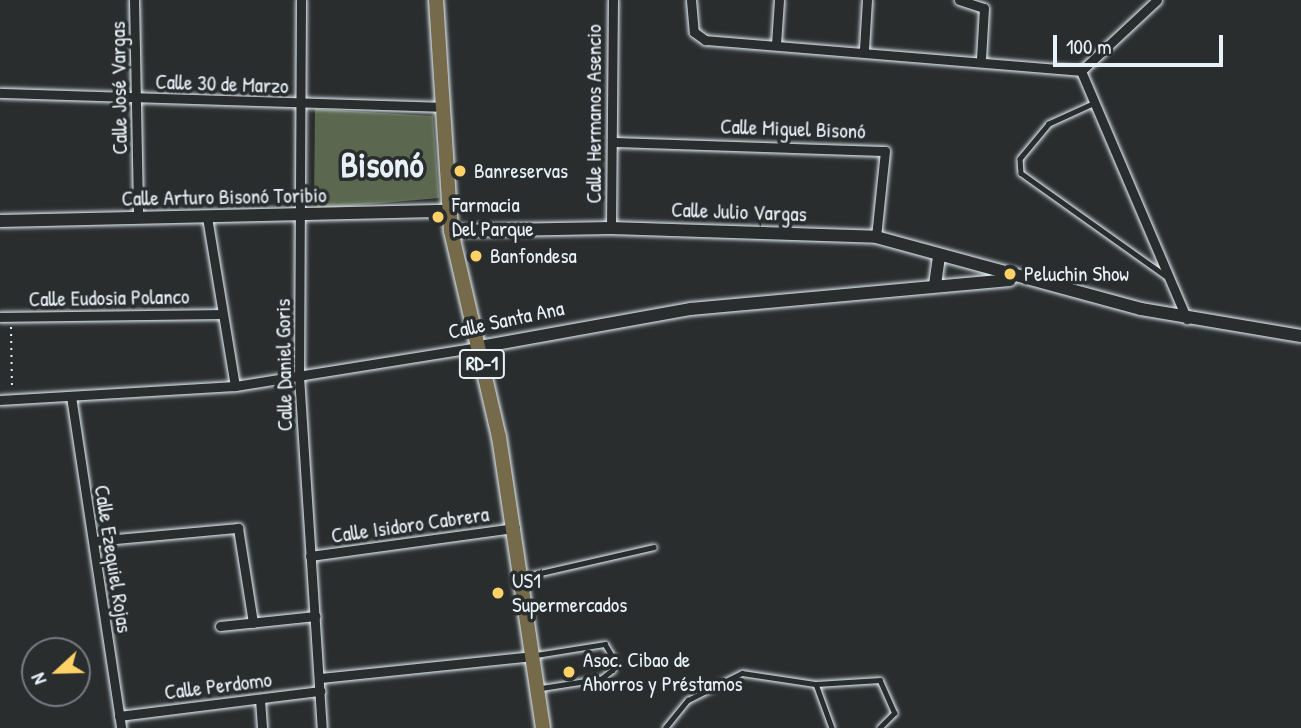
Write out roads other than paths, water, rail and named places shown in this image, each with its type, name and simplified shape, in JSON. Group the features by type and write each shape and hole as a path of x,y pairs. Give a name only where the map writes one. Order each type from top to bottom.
{"main road":[{"name":"RD-1","path":"436,0 448,211 515,528 543,728"},
{"name":"Calle Arturo Bisonó Toribio","path":"0,220 448,211"},
{"name":"Calle Julio Vargas","path":"451,231 611,228 876,237 1021,279 1187,319 1301,336"},
{"path":"935,285 939,256"},
{"name":"Calle Santa Ana","path":"478,347 652,314 935,285 1021,279"}],"street":[{"name":"Calle José Vargas","path":"134,0 138,218"},
{"name":"Calle Daniel Goris","path":"301,0 304,105 299,376 322,728"},
{"name":"Calle Hermanos Asencio","path":"611,228 613,0"},
{"path":"691,0 694,32 705,40 981,58 1081,71"},
{"path":"776,44 779,0"},
{"path":"864,49 867,0"},
{"path":"958,0 984,8 981,58"},
{"path":"1081,71 1157,0"},
{"path":"1081,71 1098,102 1187,319"},
{"name":"Calle 30 de Marzo","path":"0,93 304,105 442,107"},
{"name":"Calle Miguel Bisonó","path":"612,142 885,151 876,237"},
{"path":"207,217 219,314 235,386"},
{"name":"Calle Eudosia Polanco","path":"0,317 219,314"},
{"name":"Calle Santa Ana","path":"0,400 235,386 478,347"},
{"name":"Calle Ezequiel Rojas","path":"71,396 121,728"},
{"path":"94,541 238,528 253,622"},
{"name":"Calle Isidoro Cabrera","path":"310,556 515,528"},
{"path":"220,626 315,616"},
{"path":"320,678 534,656"},
{"name":"Calle Perdomo","path":"119,716 320,691"},
{"path":"260,699 262,728"}],"lane":[{"path":"1098,102 1049,124 1020,159 1021,173 1173,281"},
{"path":"522,578 654,547"},
{"path":"534,656 604,645 614,659 602,679 538,689"},
{"path":"665,728 688,700 742,673 816,684 880,680 895,713 880,728"},
{"path":"816,684 832,728"}],"place":[{"name":"Banreservas","path":"460,171"},
{"name":"Farmacia Del Parque","path":"438,217"},
{"name":"Banfondesa","path":"476,256"},
{"name":"Peluchin Show","path":"1010,274"},
{"name":"US1 Supermercados","path":"498,593"},
{"name":"Asoc. Cibao de Ahorros y Préstamos","path":"569,672"}],"district":[{"name":"Bisonó","path":"382,165"}]}
